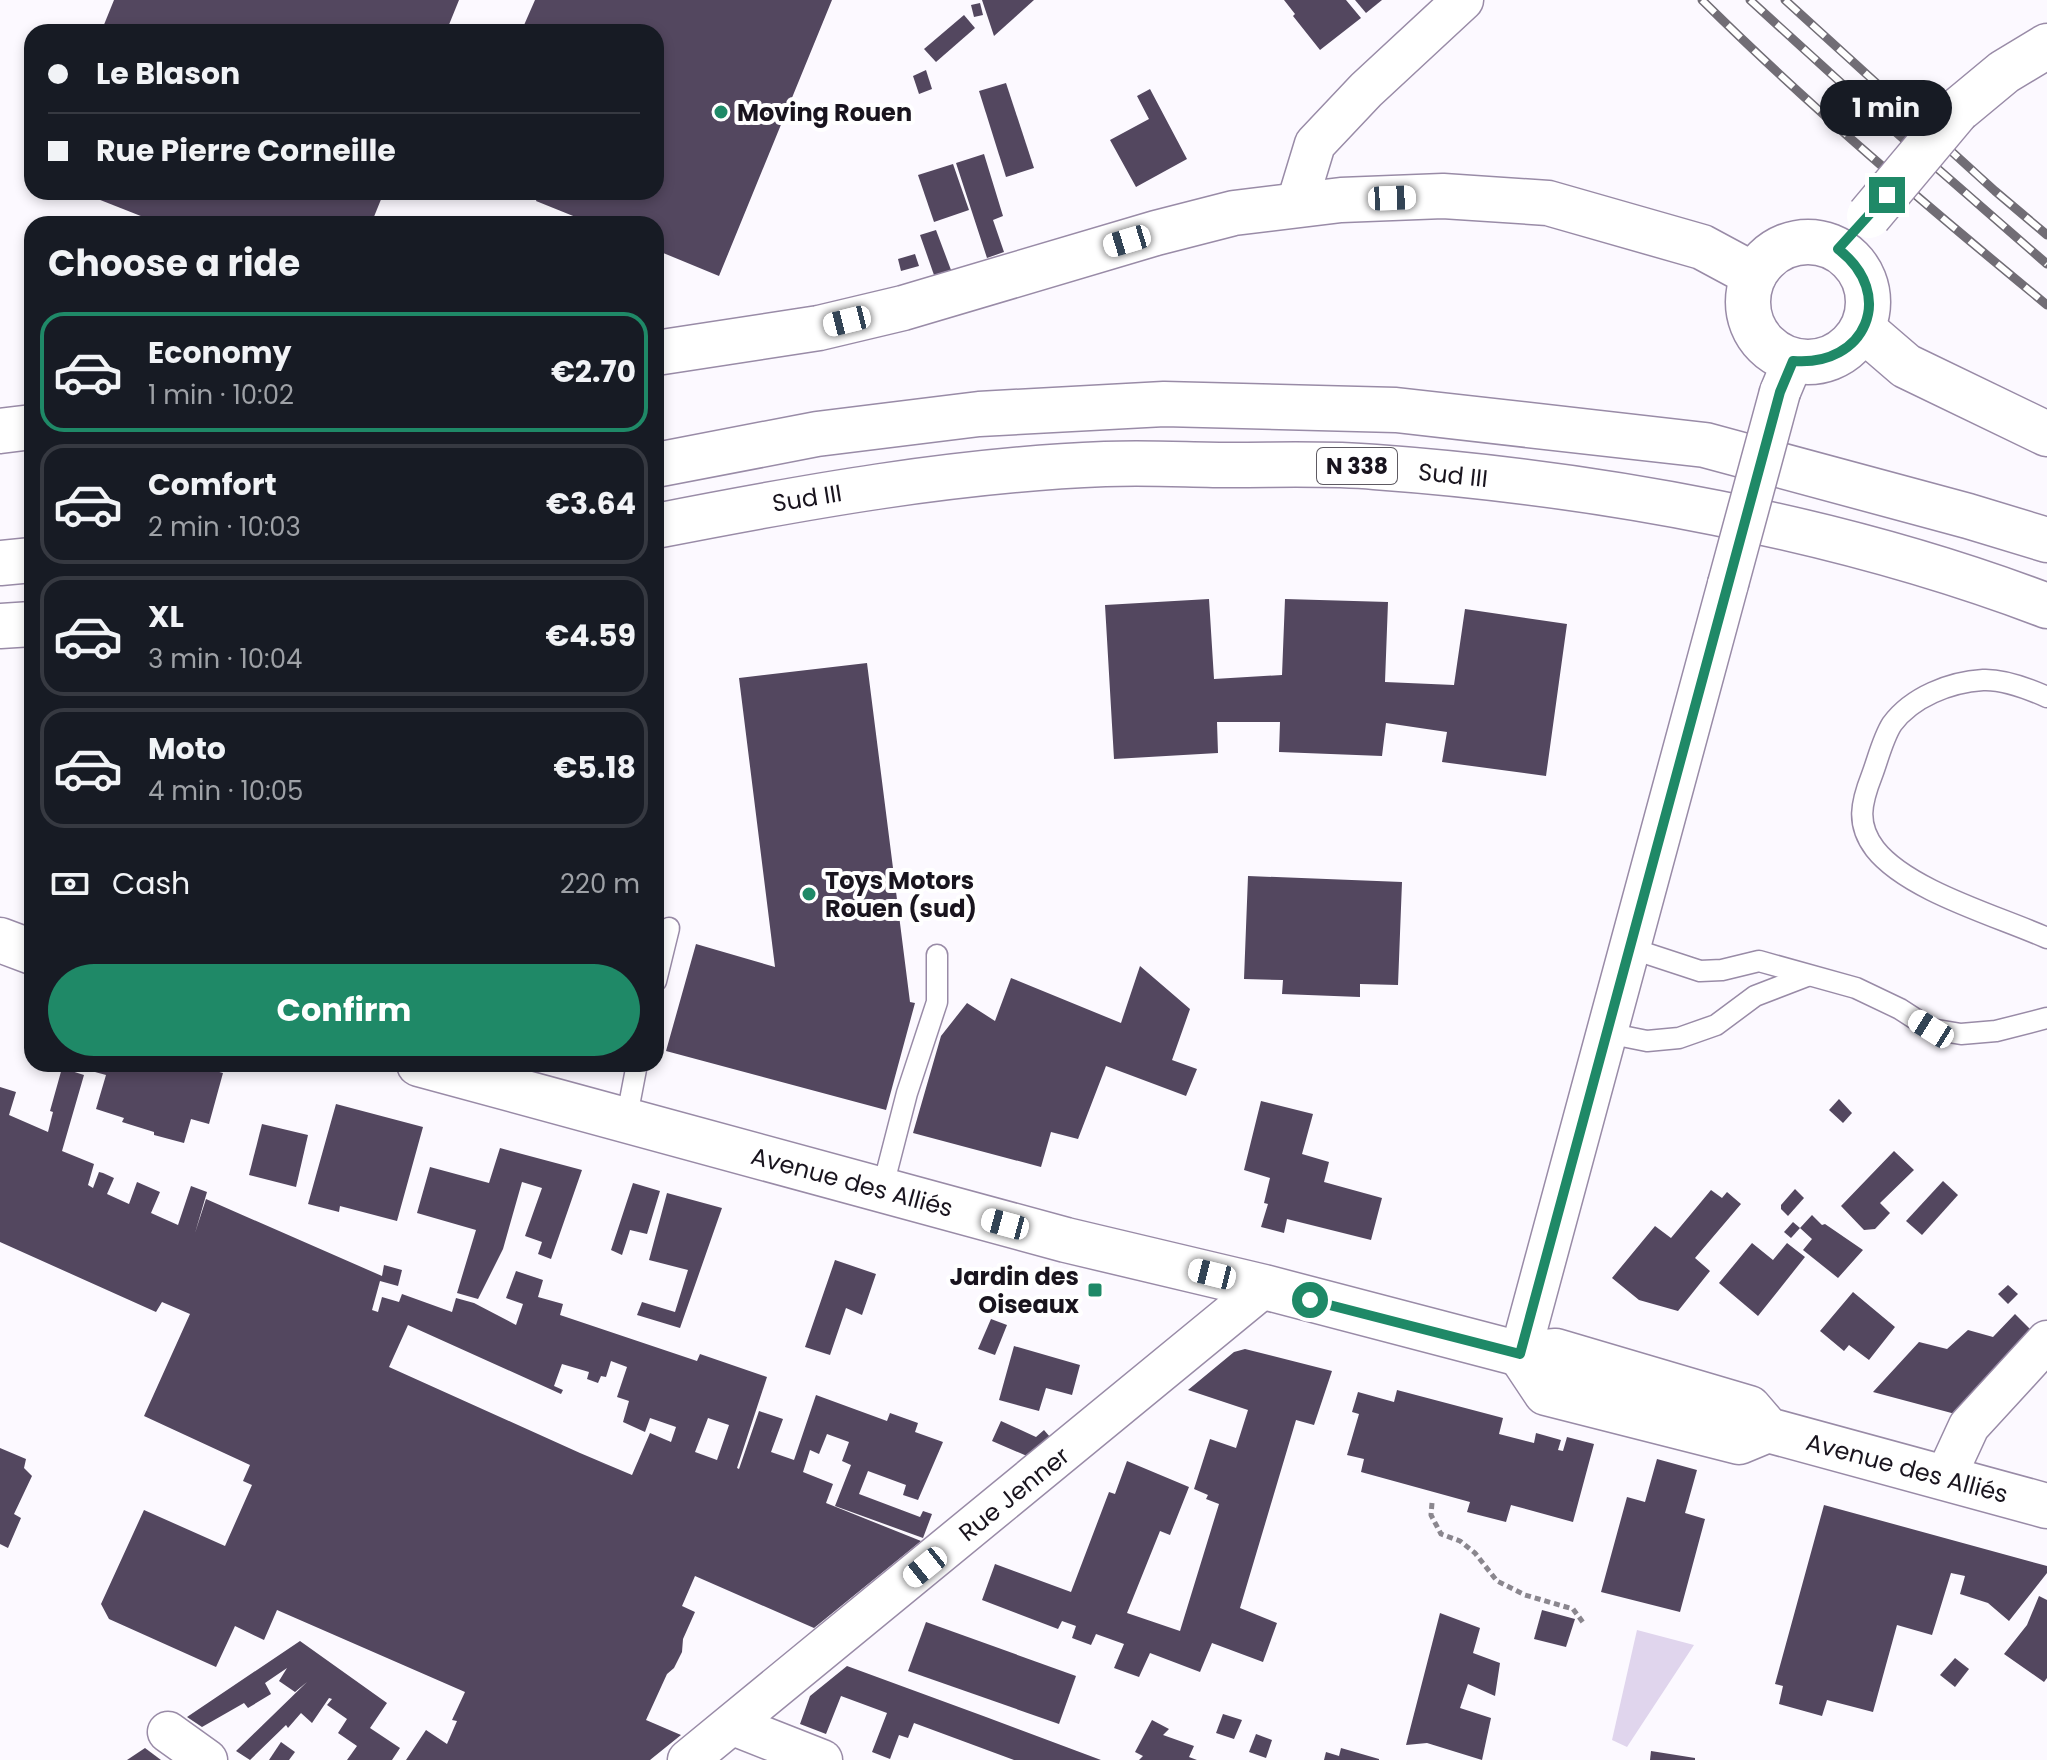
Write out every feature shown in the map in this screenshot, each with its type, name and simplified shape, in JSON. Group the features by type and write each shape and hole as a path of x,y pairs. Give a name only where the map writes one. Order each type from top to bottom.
{"main road":[{"path":"1838,249 1957,111 2004,72 2047,46"},
{"path":"664,352 819,328 931,300 1156,233 1234,213 1297,203 1443,196 1548,203 1702,247 1754,275"},
{"path":"1800,242 1820,242 1838,249 1853,260 1863,276 1868,293 1868,311 1863,329 1851,346 1834,357 1787,376 1777,354 1763,342 1753,327 1748,310 1748,292 1754,275 1765,259 1781,247 1800,242"},
{"path":"1863,329 1906,366 2047,434"},
{"path":"664,463 817,434 979,414 1164,404 1396,410 1705,445 2047,540"},
{"path":"0,431 24,428"},
{"name":"Sud III","path":"664,524 792,499 955,477 1106,464 1373,466 1527,482 1690,508 1864,548 2038,607"},
{"path":"0,563 24,561"},
{"path":"0,626 24,624"},
{"name":"Avenue des Alliés","path":"448,1072 1066,1240 1264,1287 1520,1354 1546,1393 1739,1442 1768,1430 2047,1506"}],"street":[{"path":"1297,203 1315,144 1366,90 1463,0"},
{"path":"1520,1354 1787,376"},
{"name":"Rue Jenner","path":"688,1760 1264,1287"},
{"path":"1945,1478 1969,1426 2047,1341"},
{"path":"733,1725 822,1760"},
{"path":"168,1732 207,1760"}],"lane":[{"path":"2047,697 1985,680 1945,687 1914,702 1892,725 1870,779 1860,817 1865,834 1877,851 1897,869 1948,898 2047,938"},
{"path":"664,948 669,928"},
{"path":"1630,948 1700,971 1722,970 1759,961 1856,988 1900,1009 1931,1029 1961,1034 1996,1031 2047,1018"},
{"path":"882,1190 907,1093 937,1002 937,955"},
{"path":"1607,1033 1647,1041 1679,1038 1716,1025 1755,996 1807,976"},
{"path":"626,1121 635,1072"}],"path":[{"path":"1432,1503 1431,1515 1441,1534 1460,1541 1475,1553 1497,1581 1525,1595 1573,1609 1585,1625"}],"shaded area":[{"path":"1637,1630 1694,1645 1627,1747 1612,1740"}],"building":[{"path":"114,0 459,0 449,24 104,24"},
{"name":"Moving Rouen","path":"535,0 832,0 719,276 664,253 664,216 573,216 536,201 664,200 664,24 524,24"},
{"path":"982,0 1034,0 994,36"},
{"path":"1284,0 1346,0 1361,18 1320,50"},
{"path":"1355,0 1382,0 1366,13"},
{"path":"980,3 983,15 974,17 971,5"},
{"path":"964,15 975,28 936,62 924,49"},
{"path":"926,70 932,89 919,94 913,76"},
{"path":"1006,83 1034,168 1006,177 979,91"},
{"path":"1150,89 1187,159 1136,187 1110,140 1149,119 1137,96"},
{"path":"984,154 1003,216 993,220 1004,252 987,258 956,163"},
{"path":"953,164 969,210 934,222 918,175"},
{"path":"100,200 381,200 374,216 141,216"},
{"path":"936,230 951,270 934,275 920,235"},
{"path":"915,254 919,266 901,271 898,259"},
{"path":"1209,599 1214,679 1282,675 1285,599 1388,602 1385,682 1454,685 1465,609 1567,624 1546,776 1442,762 1447,732 1386,723 1382,756 1279,752 1280,722 1217,722 1218,753 1114,759 1105,605"},
{"path":"867,663 910,1002 915,1003 886,1110 666,1051 696,944 775,967 739,678"},
{"path":"1248,876 1402,882 1398,985 1360,984 1360,997 1282,994 1283,980 1244,979"},
{"path":"1140,966 1190,1009 1172,1060 1197,1069 1186,1096 1106,1066 1078,1139 1051,1132 1041,1167 913,1133 941,1036 967,1003 995,1021 1011,978 1121,1023"},
{"path":"61,1072 84,1075 62,1151 94,1164 88,1185 93,1188 99,1172 114,1178 107,1194 129,1204 137,1182 160,1192 151,1213 178,1225 191,1186 207,1192 195,1233 206,1199 382,1276 384,1265 402,1270 398,1286 380,1281 372,1310 378,1312 382,1297 399,1302 402,1294 452,1312 456,1298 474,1303 516,1325 523,1304 506,1298 516,1271 543,1280 538,1297 563,1304 560,1315 697,1361 700,1354 767,1377 739,1469 759,1411 783,1419 771,1452 794,1460 816,1395 887,1421 890,1413 918,1423 915,1432 943,1442 918,1500 903,1495 906,1485 868,1471 859,1494 920,1517 923,1511 932,1514 923,1538 835,1506 851,1465 842,1461 849,1442 827,1434 819,1454 810,1450 803,1472 833,1484 826,1503 921,1541 814,1628 695,1576 682,1606 695,1612 683,1639 682,1652 674,1668 667,1674 646,1720 681,1735 650,1760 406,1760 426,1730 447,1744 457,1721 452,1720 465,1692 277,1610 264,1640 235,1626 216,1667 109,1619 101,1604 144,1510 225,1546 252,1485 243,1481 250,1465 144,1416 190,1314 162,1302 156,1312 0,1242 0,1087 16,1092 9,1115 48,1132 53,1112 50,1111","holes":["408,1325 561,1394 563,1390 554,1386 562,1364 589,1372 587,1379 598,1383 601,1376 606,1377 611,1361 627,1367 617,1397 629,1401 623,1422 645,1432 650,1418 676,1427 671,1442 650,1433 632,1475 389,1367","708,1418 729,1425 717,1460 695,1452"]},
{"path":"95,1072 223,1073 209,1124 191,1119 184,1143 154,1135 154,1132 122,1122 124,1118 96,1109 106,1075"},
{"path":"1839,1099 1852,1113 1843,1123 1829,1110"},
{"path":"1261,1101 1313,1114 1302,1154 1329,1162 1324,1182 1382,1198 1371,1240 1287,1219 1284,1233 1261,1227 1268,1204 1264,1203 1270,1178 1244,1170"},
{"path":"336,1104 423,1127 397,1221 340,1206 339,1212 308,1204"},
{"path":"262,1124 308,1135 296,1187 249,1175"},
{"path":"500,1148 582,1170 551,1259 538,1254 542,1242 525,1236 542,1188 522,1182 503,1249 478,1299 457,1293 476,1230 417,1213 430,1167 489,1183"},
{"path":"1894,1151 1914,1170 1880,1203 1890,1213 1875,1229 1864,1230 1841,1206"},
{"path":"1943,1181 1958,1195 1922,1235 1906,1221"},
{"path":"633,1183 660,1191 647,1234 630,1230 622,1255 611,1250"},
{"path":"1795,1189 1804,1198 1788,1216 1781,1205"},
{"path":"1711,1190 1722,1198 1727,1192 1741,1204 1695,1258 1710,1271 1678,1311 1639,1300 1612,1278 1655,1226 1671,1238"},
{"path":"667,1193 722,1208 680,1328 637,1315 642,1302 675,1312 688,1270 649,1260"},
{"path":"1812,1215 1822,1225 1825,1224 1863,1250 1838,1278 1803,1250 1812,1239 1800,1228"},
{"path":"1793,1222 1800,1228 1791,1238 1784,1232"},
{"path":"1752,1243 1773,1260 1787,1243 1805,1257 1758,1316 1719,1283"},
{"path":"835,1260 876,1274 862,1315 846,1308 830,1355 805,1347"},
{"path":"2008,1285 2018,1294 2008,1304 1998,1294"},
{"path":"1853,1292 1895,1327 1869,1360 1849,1345 1844,1351 1820,1331"},
{"path":"2015,1314 2038,1337 1959,1415 1873,1392 1919,1342 1947,1349 1968,1330 1993,1337"},
{"path":"991,1319 1007,1325 995,1355 978,1349"},
{"path":"1014,1346 1080,1365 1072,1395 1046,1388 1039,1411 999,1400"},
{"path":"1245,1349 1332,1371 1314,1425 1296,1420 1240,1608 1277,1623 1263,1662 1212,1643 1200,1672 1150,1653 1139,1677 1114,1668 1124,1644 1096,1634 1091,1645 1072,1638 1076,1626 1062,1621 1058,1629 982,1600 995,1564 1071,1592 1109,1492 1115,1494 1127,1461 1189,1487 1170,1535 1160,1531 1127,1613 1180,1631 1219,1504 1206,1499 1208,1495 1194,1489 1210,1439 1236,1448 1248,1410 1188,1390 1234,1352"},
{"path":"1397,1390 1503,1418 1499,1434 1534,1443 1536,1433 1561,1440 1558,1450 1563,1451 1567,1437 1594,1444 1573,1522 1511,1505 1506,1522 1467,1512 1470,1502 1361,1472 1364,1459 1347,1455 1359,1414 1352,1412 1358,1392 1394,1402"},
{"path":"1001,1421 1036,1437 1044,1430 1050,1437 1027,1456 992,1441"},
{"path":"0,1448 26,1459 24,1468 32,1476 14,1514 21,1518 8,1548 0,1544"},
{"path":"1657,1459 1697,1470 1685,1513 1705,1519 1680,1612 1601,1592 1627,1497 1645,1502"},
{"path":"1824,1505 2047,1566 2047,1573 2009,1621 1988,1603 1960,1594 1965,1576 1951,1573 1932,1635 1897,1625 1873,1712 1827,1700 1822,1716 1779,1704 1783,1686 1775,1684"},
{"path":"2039,1596 2047,1600 2047,1678 2044,1682 2004,1654 2027,1625"},
{"path":"1542,1610 1575,1619 1566,1647 1534,1639"},
{"path":"1440,1613 1480,1628 1473,1653 1500,1663 1495,1696 1468,1684 1460,1708 1491,1718 1482,1760 1427,1743 1406,1745"},
{"path":"926,1622 1076,1676 1059,1724 908,1671"},
{"path":"300,1641 387,1703 370,1728 400,1748 392,1760 347,1760 357,1746 338,1733 347,1719 327,1705 332,1699 329,1698 312,1723 301,1713 250,1760 236,1751 307,1682 295,1692 279,1681 287,1668 265,1683 271,1694 248,1708 244,1703 202,1727 187,1717"},
{"path":"1955,1658 1969,1669 1955,1687 1940,1675"},
{"path":"847,1666 1101,1760 1014,1760 914,1723 908,1738 899,1735 890,1759 872,1752 887,1713 841,1696 826,1734 800,1724 810,1696"},
{"path":"1223,1714 1242,1720 1234,1739 1216,1733"},
{"path":"1152,1720 1169,1729 1163,1735 1194,1746 1189,1757 1197,1760 1139,1760 1143,1756 1135,1752"},
{"path":"1256,1734 1272,1740 1266,1758 1249,1752"},
{"path":"281,1742 295,1752 289,1760 269,1760"},
{"path":"145,1748 161,1760 127,1760"},
{"path":"1341,1748 1379,1760 1324,1760 1326,1752 1339,1756"},
{"path":"1651,1751 1695,1758 1695,1760 1650,1760"}],"railway":[{"path":"1702,0 1871,156 2047,305"},
{"path":"1750,0 2047,264"},
{"path":"1785,0 2047,235"}],"place":[{"name":"Moving Rouen","path":"721,112"},
{"name":"Toys Motors Rouen (sud)","path":"809,894"},
{"name":"Jardin des Oiseaux","path":"1095,1290"}],"route":[{"path":"1310,1300 1520,1354 1780,392 1793,361 1814,363 1834,357 1851,346 1863,329 1868,311 1868,293 1863,276 1853,260 1838,249 1887,195"}]}
